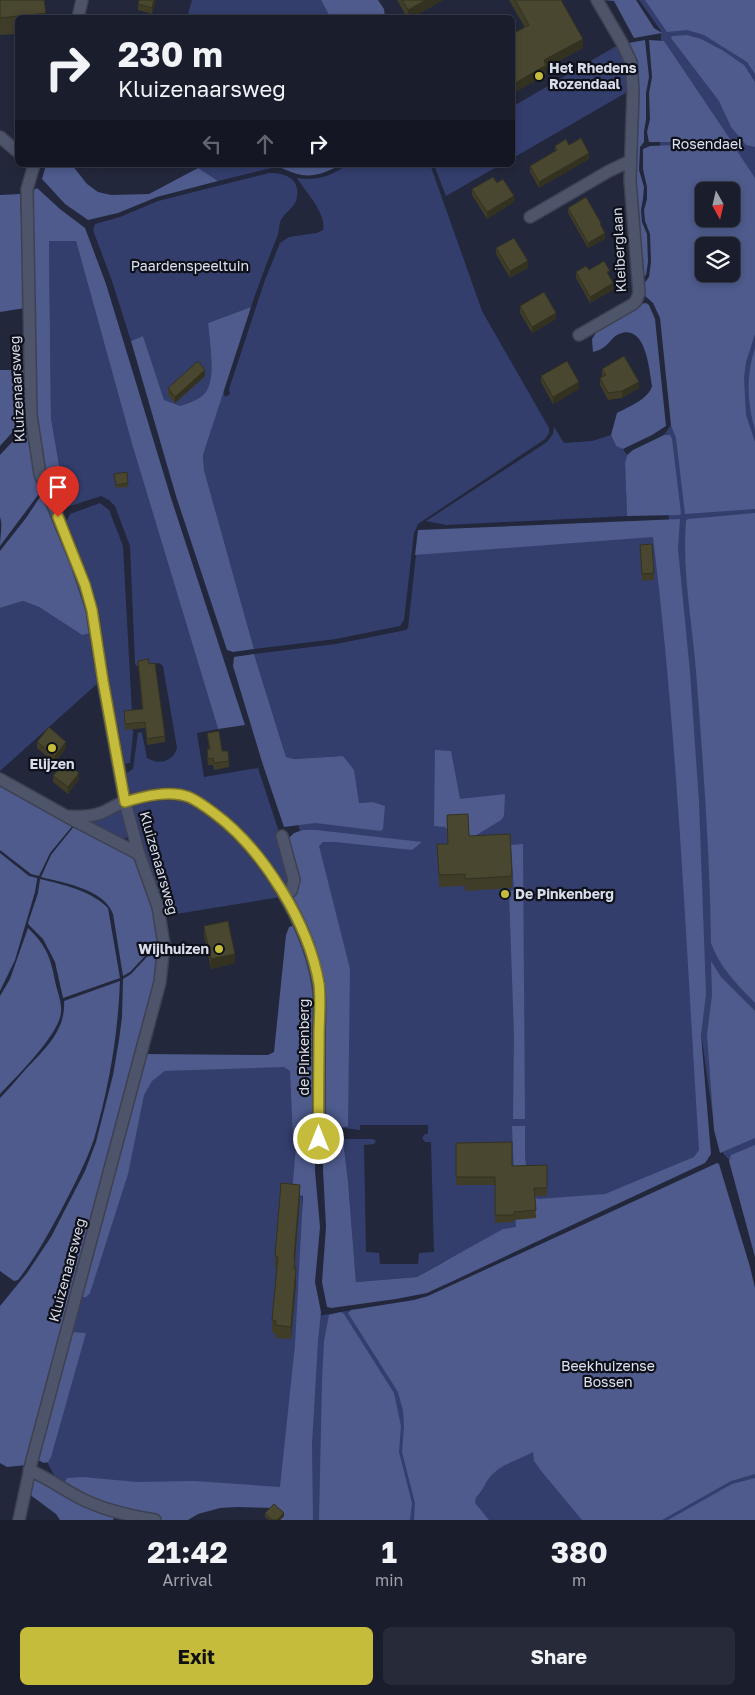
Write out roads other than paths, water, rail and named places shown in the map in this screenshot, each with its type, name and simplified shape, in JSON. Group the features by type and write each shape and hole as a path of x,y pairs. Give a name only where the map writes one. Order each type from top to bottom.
{"street":[{"path":"79,15 82,0"},
{"name":"Kleiberglaan","path":"579,335 633,304 638,296 630,180 633,91 630,62 622,43 597,0"},
{"path":"0,137 15,150"},
{"path":"530,217 609,171 630,161"},
{"name":"Kluizenaarsweg","path":"19,1520 29,1470 160,982 163,963 162,932 158,908 139,854 125,802 92,610 82,578 40,474 37,462 31,415 28,180 33,167"},
{"path":"0,779 139,854"},
{"name":"de Pinkenberg","path":"66,816 84,817 94,815 125,802 156,795 172,794 188,797 199,802 230,825 262,860 284,896 313,958 319,986 319,1139"},
{"path":"282,836 294,880 292,891 284,896"},
{"path":"29,1470 43,1476 82,1500 101,1508 118,1514 155,1520"}],"place":[{"name":"Het Rhedens Rozendaal","path":"539,76"},
{"name":"Elijzen","path":"52,748"},
{"name":"De Pinkenberg","path":"505,894"},
{"name":"Wijlhuizen","path":"219,949"}],"park label":[{"name":"Rosendael","path":"707,144"},
{"name":"Paardenspeeltuin","path":"190,266"},
{"name":"Beekhuizense Bossen","path":"608,1374"}]}
